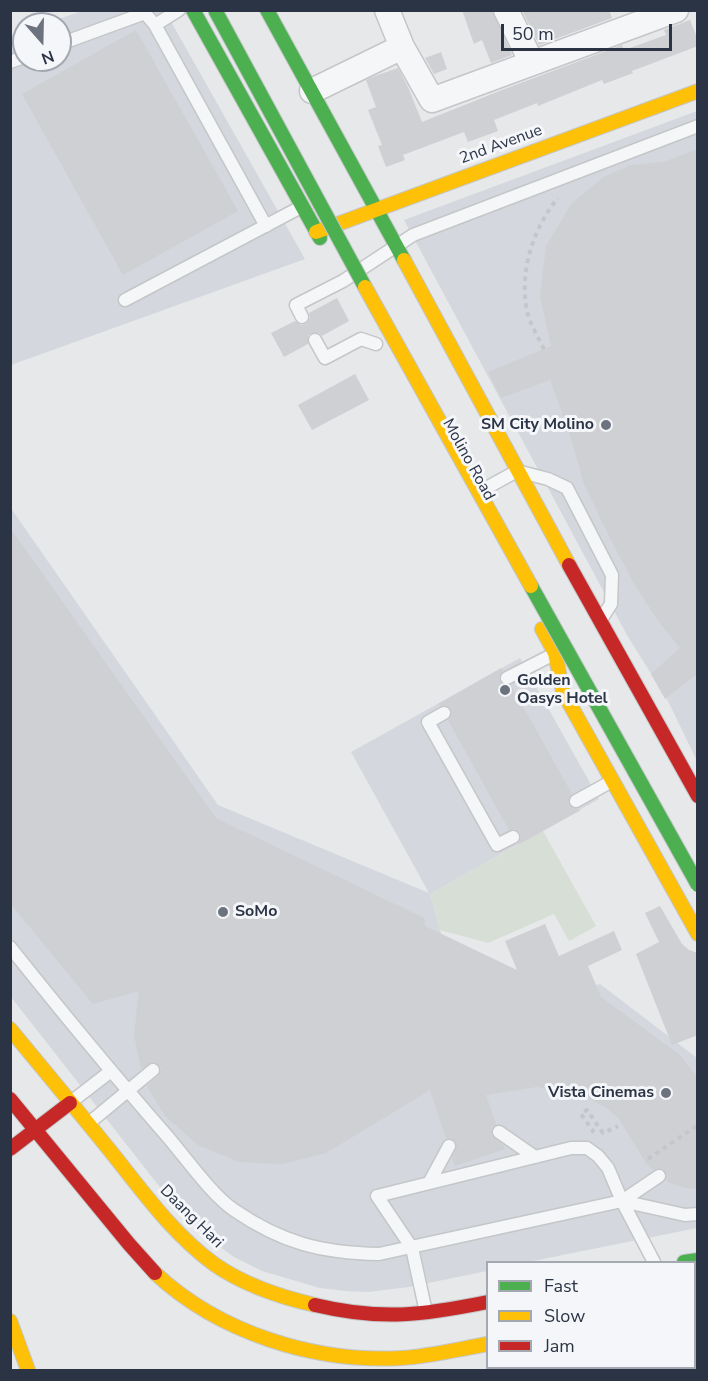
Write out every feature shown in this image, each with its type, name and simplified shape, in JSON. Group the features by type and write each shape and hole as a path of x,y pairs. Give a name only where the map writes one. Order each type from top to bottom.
{"main road":[{"path":"194,10 327,252"},
{"name":"Molino Road","path":"215,10 387,329 698,885"},
{"path":"267,10 517,471 698,796"},
{"name":"2nd Avenue","path":"316,232 698,91"},
{"path":"340,207 352,228"},
{"path":"363,249 379,280"},
{"path":"365,323 379,348"},
{"name":"Molino Road","path":"401,379 419,405 555,653 563,692 698,934"},
{"name":"Molino Road","path":"489,477 500,498"},
{"name":"Daang Hari","path":"10,1029 152,1203 187,1241 225,1269 267,1290 333,1309 393,1316 426,1314 486,1302"},
{"path":"10,1099 124,1238 158,1275 190,1301 219,1317 290,1345 321,1353 361,1359 399,1358 486,1344"},
{"path":"10,1149 34,1128 70,1103"},
{"path":"34,1128 88,1124"},
{"path":"10,1321 28,1371"}],"street":[{"path":"387,10 402,47 432,100 532,63 622,20 676,10"},
{"path":"506,10 532,63"},
{"path":"312,91 402,47"}],"lane":[{"path":"155,25 179,10"},
{"path":"72,40 145,13 155,25 266,226"},
{"path":"303,316 296,304 343,281 412,235 698,126"},
{"path":"125,300 303,207"},
{"path":"315,340 325,358 361,339 379,348"},
{"path":"470,497 517,471 548,479 567,488 612,575 612,604 600,622"},
{"path":"507,678 555,653"},
{"path":"444,713 428,722 460,780 497,845 513,837"},
{"path":"576,801 614,780"},
{"path":"10,947 127,1090 232,1209 260,1226 314,1249 345,1254 379,1254 412,1248 622,1201 659,1176"},
{"path":"88,1124 153,1070"},
{"path":"70,1103 111,1071"},
{"path":"499,1132 535,1157"},
{"path":"429,1183 449,1146"},
{"path":"426,1314 412,1248 377,1196 571,1148 587,1148 598,1155 608,1168 653,1261"},
{"path":"622,1201 686,1215 698,1214"}],"path":[{"path":"544,349 533,329 527,311 526,270 530,248 537,229 553,204 582,170"},
{"path":"571,1148 592,1131 581,1114 588,1110 603,1133 618,1126"},
{"path":"648,1159 698,1125"}],"shaded area":[{"path":"82,11 165,11 305,259 11,365 10,36 12,35 12,72 72,72 72,15"},
{"name":"SM City Molino","path":"697,111 697,761 669,703 627,635 404,220"},
{"name":"SoMo","path":"10,507 218,805 429,893 351,752 520,658 599,799 430,894 440,930 469,1018 600,984 697,1058 697,1228 533,1261 486,1261 486,1271 409,1287 368,1292 320,1288 262,1271 234,1257 206,1237 177,1209 11,997"},
{"path":"543,831 596,926 569,941 554,914 488,943 440,930 430,894"}],"building":[{"path":"462,10 492,10 512,55 491,63 482,40 474,44"},
{"path":"522,10 609,10 612,18 539,45"},
{"path":"690,20 698,46 604,84 602,80 538,106 537,103 494,120 498,131 468,142 464,132 403,155 405,160 386,167 378,146 382,145 368,110 376,107 366,80 372,77 398,68 422,122 622,45 624,50 666,35 664,30"},
{"path":"136,30 238,211 123,275 22,94 61,72 72,72 72,66"},
{"path":"441,52 447,69 434,74 425,58"},
{"name":"SM City Molino","path":"698,149 698,673 665,699 651,674 680,648 659,622 634,584 607,532 584,484 569,432 550,380 501,398 488,372 551,346 540,296 546,246 572,203 605,176 631,165 663,162"},
{"path":"337,298 349,321 322,336 319,333 312,333 308,336 308,344 284,357 271,333 295,321 301,325 306,324 310,318 309,313"},
{"path":"355,374 369,400 312,430 298,405"},
{"name":"SoMo","path":"10,528 216,818 424,918 425,926 517,970 505,941 545,924 559,956 614,931 622,950 588,966 601,997 680,1055 698,1078 698,1189 672,1184 666,1180 667,1175 663,1169 653,1170 646,1163 619,1119 608,1109 582,1095 537,1087 486,1095 496,1124 492,1128 491,1135 505,1149 455,1166 452,1157 456,1149 456,1142 446,1138 430,1090 326,1153 283,1164 239,1162 198,1145 165,1116 147,1086 159,1076 161,1068 152,1062 141,1069 134,1035 139,991 93,1004 10,903"},
{"path":"501,668 503,671 499,677 500,682 506,686 511,685 572,794 568,800 569,805 581,810 518,845 521,838 520,833 514,829 509,830 448,720 452,714 451,708 438,704"},
{"path":"660,906 682,944 698,953 698,1035 672,1045 636,954 659,942 645,913"}],"traffic: fast":[{"path":"193,10 320,238"},
{"path":"215,10 365,287"},
{"path":"267,10 404,260"},
{"path":"531,586 698,885"},
{"path":"691,1261 698,1260"}],"traffic: slow":[{"path":"316,232 698,91"},
{"path":"404,260 569,565"},
{"path":"365,287 531,586"},
{"path":"542,629 555,653 563,692 698,934"},
{"path":"10,1029 159,1212 199,1252 214,1264 250,1284 315,1305"},
{"path":"155,1273 180,1294 238,1328 302,1349 369,1358 402,1358 486,1344"},
{"path":"10,1321 28,1370"}],"traffic: jam":[{"path":"569,565 698,796"},
{"path":"10,1099 155,1273"},
{"path":"10,1149 70,1103"},
{"path":"315,1305 382,1315 422,1313 486,1302"}],"place":[{"name":"SM City Molino","path":"606,425"},
{"name":"Golden Oasys Hotel","path":"505,690"},
{"name":"SoMo","path":"223,912"},
{"name":"Vista Cinemas","path":"666,1093"}]}
